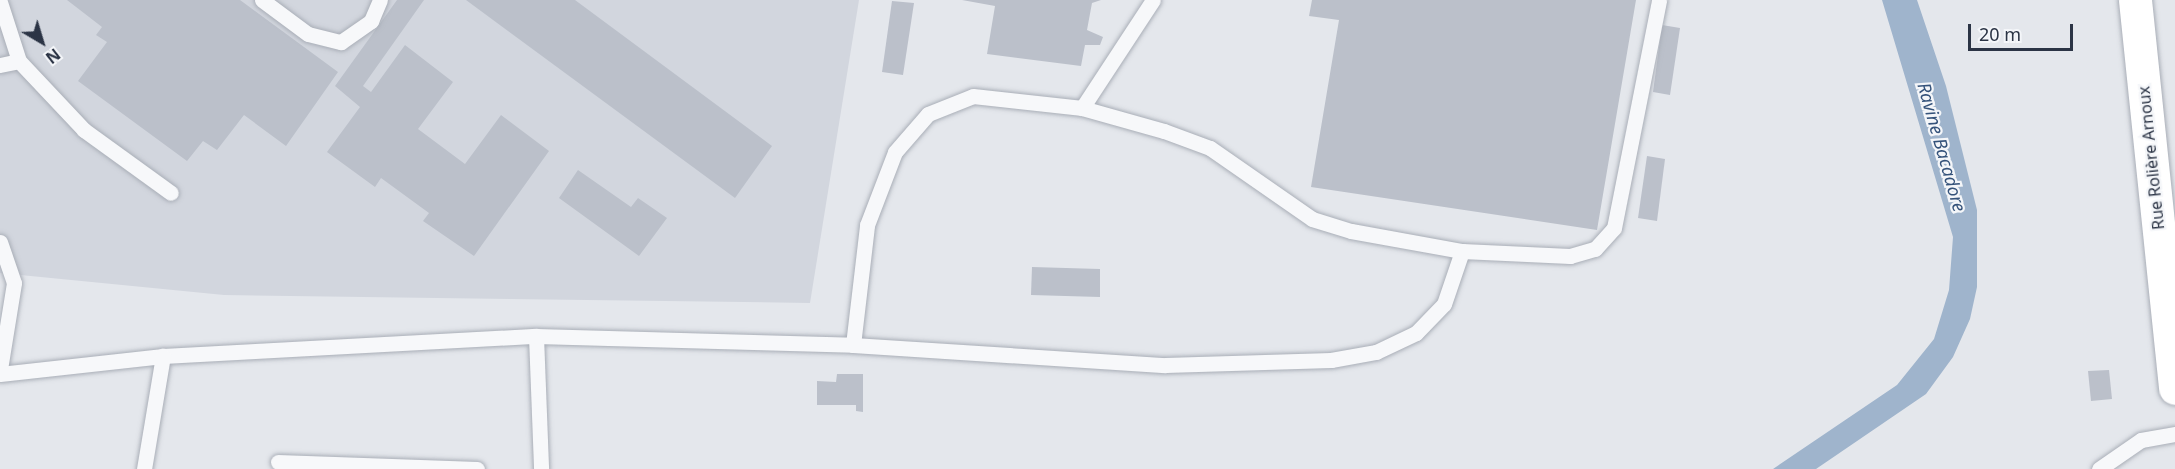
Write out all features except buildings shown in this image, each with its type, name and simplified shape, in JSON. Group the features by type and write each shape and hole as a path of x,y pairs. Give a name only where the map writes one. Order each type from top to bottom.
{"street":[{"name":"Rue Rolière Arnoux","path":"2134,0 2175,388"}],"lane":[{"path":"261,0 308,34 341,42 371,21 380,0"},
{"path":"1082,108 1153,0"},
{"path":"853,345 867,225 895,152 928,114 973,96 1082,108 1209,148 1312,219 1462,251 1570,256 1594,249 1614,228 1659,0"},
{"path":"0,2 19,61 84,130 171,193"},
{"path":"0,65 19,61"},
{"path":"0,242 14,283 0,369"},
{"path":"0,374 163,356 536,336 853,345 1164,365 1331,360 1376,352 1416,333 1443,304 1462,251"},
{"path":"536,336 541,469"},
{"path":"144,469 163,356"},
{"path":"2098,469 2141,440 2175,434"},
{"path":"278,462 477,469"}],"shaded area":[{"path":"0,0 859,0 810,303 224,295 0,273"}],"water":[{"name":"Ravine Bacadore","path":"1882,0 1917,0 1946,86 1977,210 1977,287 1970,319 1953,357 1926,394 1816,469 1773,469 1897,385 1934,339 1949,290 1953,237"}]}
